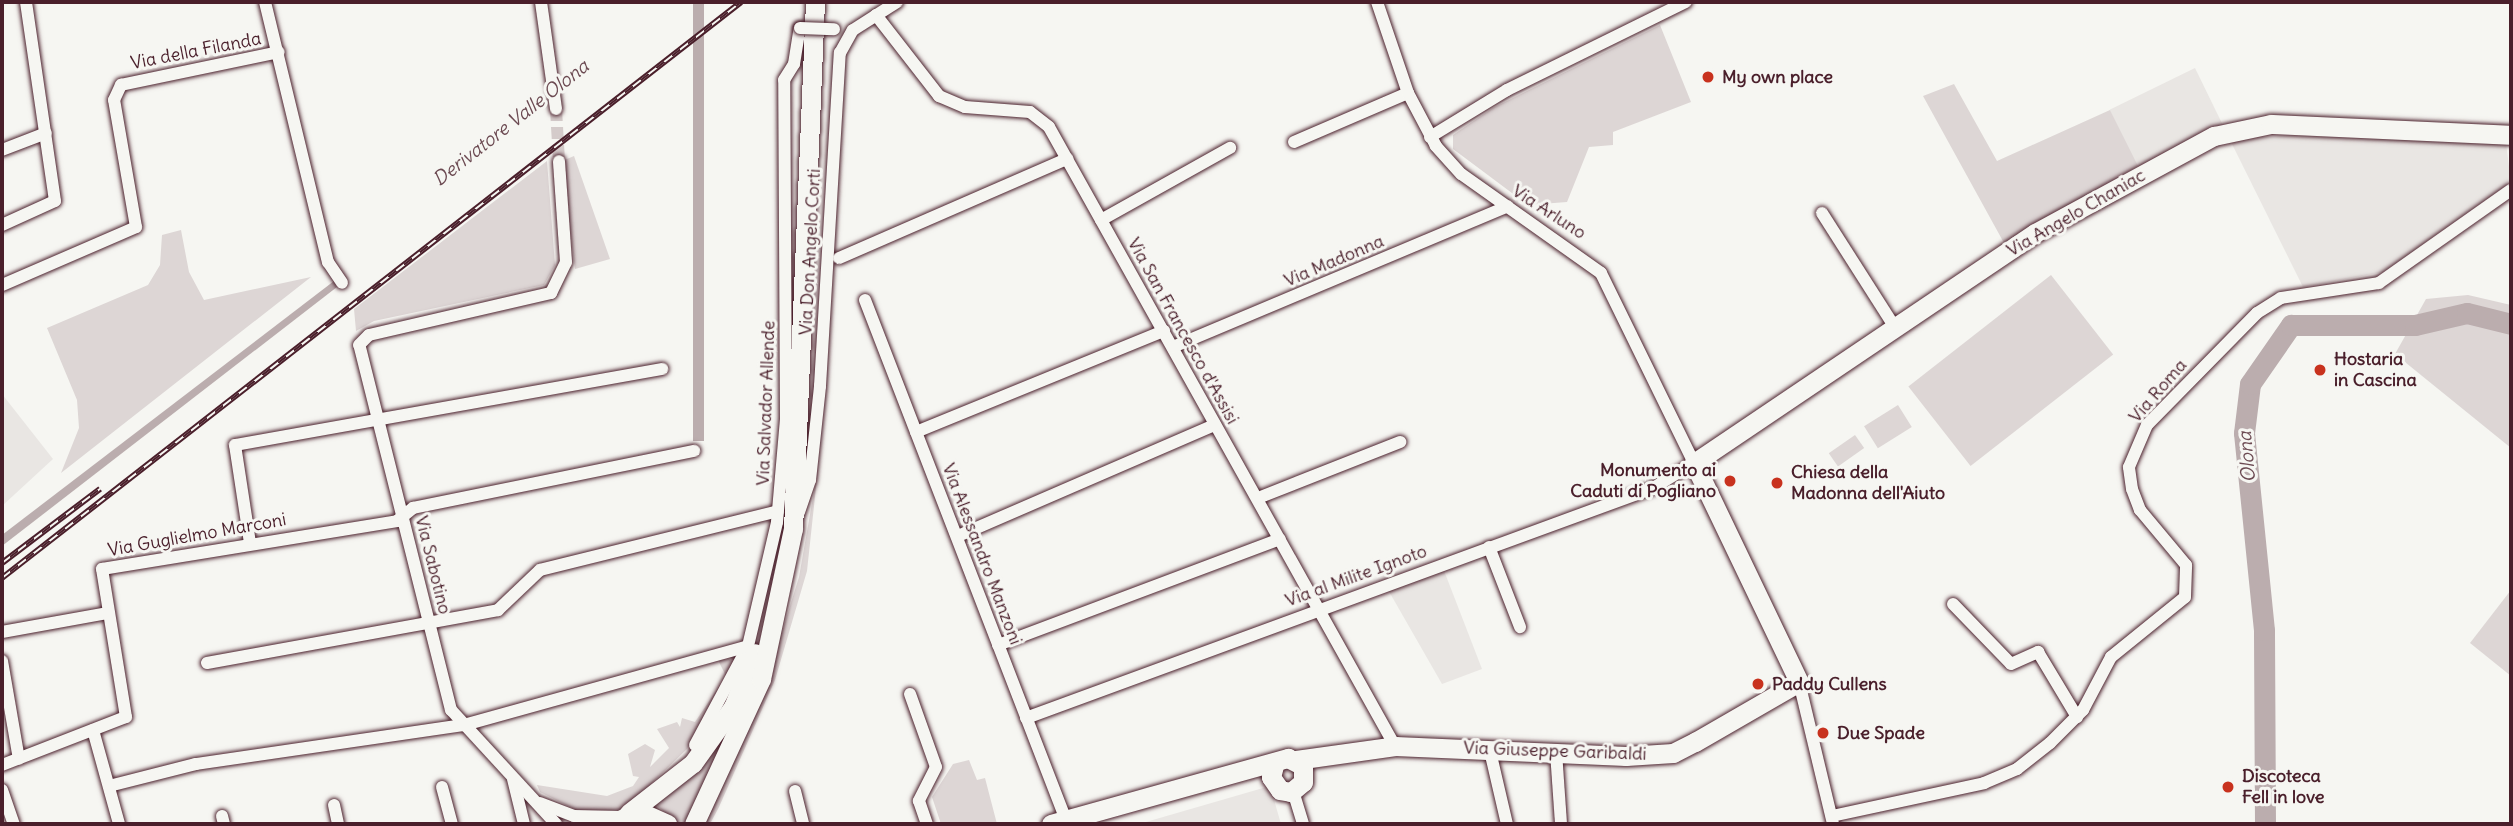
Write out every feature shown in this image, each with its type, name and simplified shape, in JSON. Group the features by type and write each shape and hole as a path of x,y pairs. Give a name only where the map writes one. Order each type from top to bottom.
{"street":[{"path":"2,225 55,201 26,2"},
{"path":"265,2 328,262 342,283"},
{"path":"541,2 556,109"},
{"path":"694,824 761,679 786,534 816,2"},
{"path":"848,36 897,2"},
{"name":"Via Arluno","path":"1377,2 1408,93 1430,137 1451,164 1601,272 1694,463"},
{"path":"1430,137 1507,90 1686,2"},
{"name":"Via San Francesco d'Assisi","path":"876,15 939,96 965,107 1035,114 1067,159 1395,746"},
{"name":"Via Salvador Allende","path":"651,800 693,748 748,646 786,534 778,511 786,419 784,80 794,64 800,28 834,29 848,36"},
{"name":"Via Don Angelo Corti","path":"786,534 810,480 839,60 848,36"},
{"name":"Via della Filanda","path":"2,285 47,270 136,227 114,100 118,88 279,52"},
{"path":"1294,142 1408,93"},
{"name":"Via Angelo Chaniac","path":"1694,463 2035,233 2227,131 2279,124 2511,135"},
{"path":"2,150 46,134"},
{"path":"1101,219 1230,148"},
{"path":"839,258 1067,159"},
{"name":"Via Sabotino","path":"540,803 450,710 431,624 378,423 360,340 551,293 566,262 559,161"},
{"name":"Via Roma","path":"1832,820 1984,783 2017,769 2077,717 2111,657 2174,611 2190,579 2177,550 2140,510 2133,489 2129,467 2147,425 2257,313 2281,299 2379,283 2511,190"},
{"name":"Via Madonna","path":"1173,347 1508,206"},
{"path":"1822,213 1894,326"},
{"name":"Via Alessandro Manzoni","path":"865,300 1026,718 1058,822"},
{"path":"916,432 1164,331"},
{"path":"250,543 235,444 378,423 662,369"},
{"path":"958,536 1215,425"},
{"path":"1258,498 1400,442"},
{"name":"Via Guglielmo Marconi","path":"93,730 126,717 102,569 397,521 402,514 694,450"},
{"path":"1694,463 1799,682 1832,820"},
{"name":"Via al Milite Ignoto","path":"1026,718 1319,608 1653,488 1694,463"},
{"path":"207,663 498,610 540,570 757,521 778,511"},
{"path":"757,521 786,534"},
{"path":"621,818 651,800 693,763 733,706 786,534"},
{"path":"999,645 1280,539"},
{"path":"1489,547 1520,627"},
{"path":"1953,604 2011,664 2038,652 2077,717"},
{"path":"2,632 108,613"},
{"path":"109,786 196,764 464,725 748,646"},
{"path":"2,661 19,759"},
{"name":"Via Giuseppe Garibaldi","path":"1058,822 1234,777 1273,773 1297,784 1335,755 1395,746 1490,751 1672,753 1799,682"},
{"path":"911,694 936,767 919,801 927,824"},
{"path":"2,765 93,730 119,824"},
{"path":"1490,751 1507,824"},
{"path":"1556,752 1561,824"},
{"path":"1273,773 1297,784 1303,824"},
{"name":"Via Sabotino","path":"513,778 524,824"},
{"path":"442,787 452,824"},
{"path":"2,790 14,824"},
{"path":"795,791 803,824"},
{"path":"540,803 574,816 621,818 650,813 667,824"},
{"path":"540,803 554,824"},
{"path":"334,805 338,824"},
{"path":"545,824 554,824"}],"shaded area":[{"path":"693,2 704,2 704,441 693,441"},
{"path":"1660,25 1691,102 1613,132 1613,145 1589,147 1567,202 1528,205 1453,149 1453,135 1493,108"},
{"path":"2195,68 2225,130 2140,172 2110,110"},
{"path":"1954,84 1997,161 2110,110 2138,166 2004,243 1923,96"},
{"path":"2290,136 2506,143 2511,182 2383,272 2303,287 2229,138"},
{"path":"574,156 610,259 575,269 562,161"},
{"path":"547,161 555,265 544,285 374,321 356,331 354,309"},
{"path":"181,230 189,272 204,300 311,277 61,473 79,428 77,400 47,328 148,285 160,265 162,235"},
{"path":"2051,275 2113,355 1971,466 1908,386"},
{"path":"334,281 337,287 2,546 2,535"},
{"path":"2468,295 2511,305 2511,448 2395,354 2426,299"},
{"path":"2,394 53,459 2,506"},
{"path":"1898,405 1912,427 1878,448 1864,426"},
{"path":"1855,435 1864,448 1838,466 1829,453"},
{"path":"818,469 807,571 775,680 719,807 710,824 700,824 774,658 799,577"},
{"path":"1443,568 1482,669 1442,684 1387,588"},
{"path":"2511,590 2511,676 2470,643"},
{"path":"729,659 734,663 687,749 625,809 580,812 540,792 537,785 607,796 633,786 639,777 633,776 628,754 645,744 655,750 650,767 669,748 657,729 677,722 680,727 682,718 695,722 726,676 718,660"},
{"path":"729,725 686,824 679,824 655,804"},
{"path":"969,760 977,780 985,778 997,824 941,824 932,797 953,764"},
{"path":"1270,786 1281,824 1139,824"}],"waterway":[{"name":"Olona","path":"2265,824 2264,630 2244,433 2250,384 2291,325 2415,325 2467,313 2511,324"}],"tunnel":[{"path":"556,109 559,161"}],"railway":[{"path":"2,578 741,2"},
{"path":"2,563 100,489"}],"place":[{"name":"My own place","path":"1708,77"},
{"name":"Hostaria in Cascina","path":"2320,370"},
{"name":"Monumento ai Caduti di Pogliano","path":"1730,481"},
{"name":"Chiesa della Madonna dell'Aiuto","path":"1777,483"},
{"name":"Paddy Cullens","path":"1758,684"},
{"name":"Due Spade","path":"1823,733"},
{"name":"Discoteca Fell in love","path":"2228,787"}],"water label":[{"name":"Derivatore Valle Olona","path":"511,123"}]}
